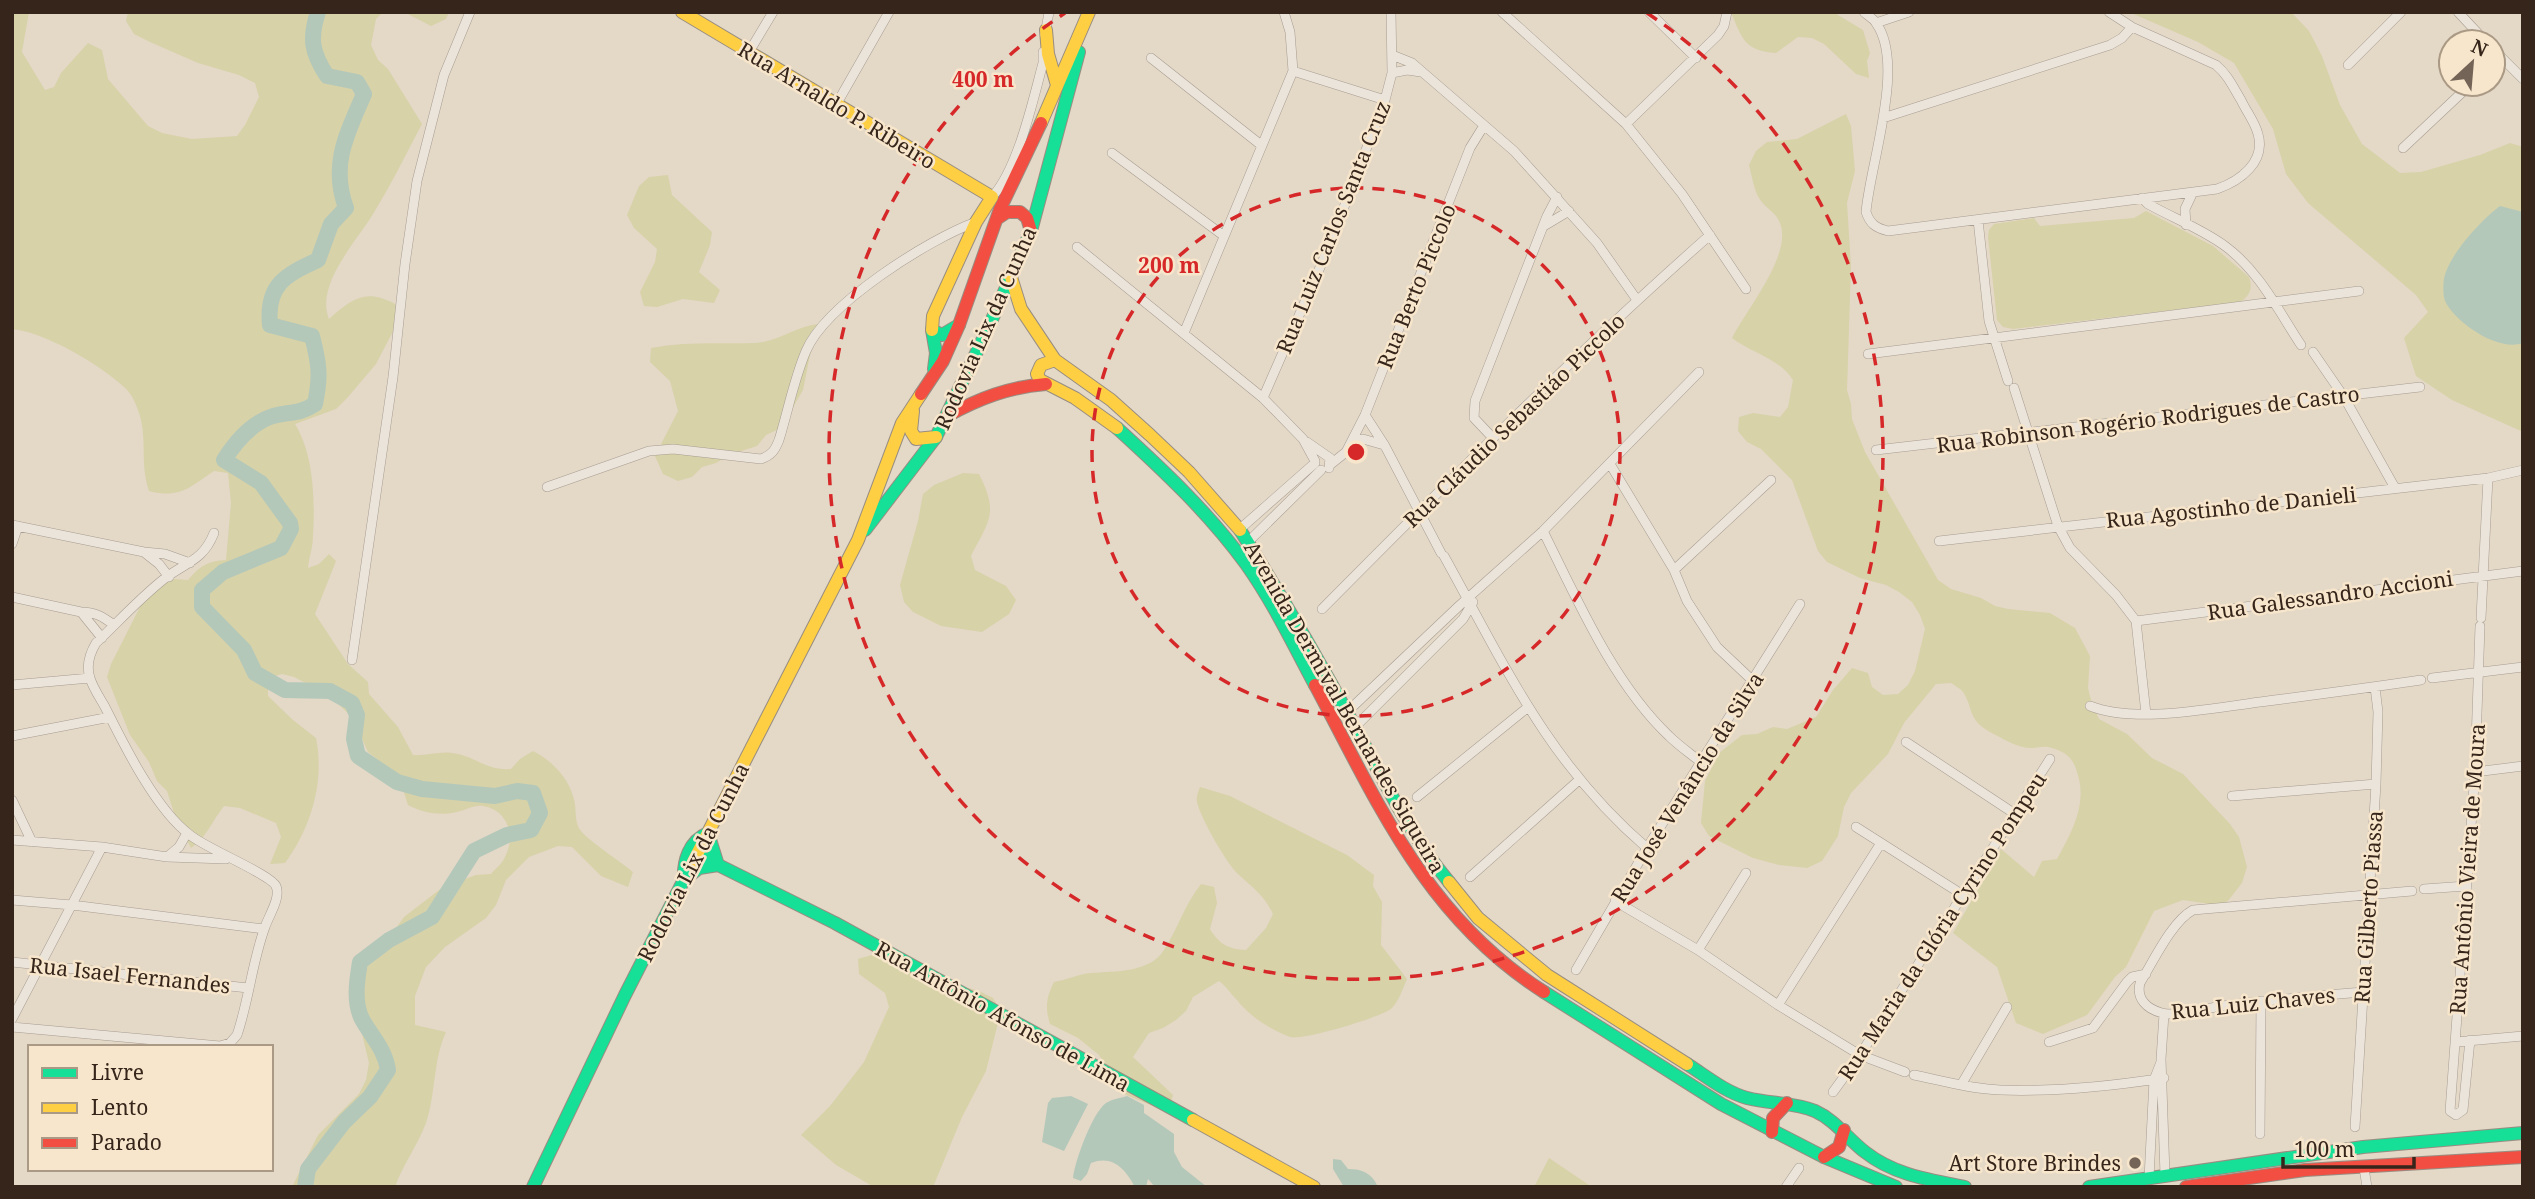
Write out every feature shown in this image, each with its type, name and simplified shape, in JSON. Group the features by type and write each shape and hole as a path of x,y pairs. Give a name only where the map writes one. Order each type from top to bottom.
{"main road":[{"name":"Rua Arnaldo P. Ribeiro","path":"682,12 992,197"},
{"name":"Rodovia Lix da Cunha","path":"533,1187 625,995 684,880 682,868 701,835 708,833 858,540 902,423 943,361 998,218 1080,27 1090,12"},
{"name":"Rodovia Lix da Cunha","path":"858,540 936,438 1031,231 1090,12"},
{"path":"1046,30 1048,54 1057,85"},
{"path":"934,374 936,353 932,331 933,316 976,222 992,197"},
{"path":"998,218 1007,212 1020,212 1027,218 1031,231"},
{"path":"1010,274 1021,309 1055,360"},
{"path":"932,331 942,335 958,325"},
{"path":"1046,384 1037,374 1038,369 1046,360 1055,360"},
{"name":"Avenida Dermival Bernardes Siqueira","path":"1055,360 1111,400 1150,435 1189,472 1240,529 1295,617 1407,823 1432,862 1462,900 1494,932 1547,975 1727,1090 1751,1101 1787,1103 1812,1109 1844,1130 1866,1153 1882,1163 1904,1173 1965,1187"},
{"path":"947,416 983,396 1012,386 1046,384"},
{"name":"Avenida Dermival Bernardes Siqueira","path":"1046,384 1075,398 1108,420 1172,478 1221,533 1273,606 1392,829 1436,895 1468,930 1529,982 1721,1104 1824,1157 1896,1187"},
{"path":"914,403 911,431 916,439 936,438"},
{"path":"684,880 699,868 718,865 708,833"},
{"name":"Rua Antônio Afonso de Lima","path":"693,852 835,923 1314,1187"},
{"path":"1772,1132 1773,1118 1787,1103"},
{"path":"1824,1157 1838,1151 1842,1146 1844,1130"},
{"path":"2089,1187 2363,1147 2523,1133"},
{"path":"2186,1187 2305,1170 2523,1157"}],"street":[{"path":"352,660 393,377 417,181 444,75 470,12"},
{"path":"749,52 773,12"},
{"path":"836,105 889,12"},
{"path":"992,197 1002,186 1032,102 1043,63 1049,12"},
{"path":"1184,332 1293,71 1290,32 1284,12"},
{"path":"1502,12 1626,124 1682,194 1746,289"},
{"path":"1650,12 1696,58"},
{"path":"1626,124 1718,35 1724,26 1727,12"},
{"path":"1864,12 1877,23 1885,46 1887,63 1883,118 1866,212 1870,222 1888,231 2217,189 2244,176 2257,155 2260,145 2258,133 2226,73 2216,65 2132,27 2109,12"},
{"path":"1877,23 1909,12"},
{"path":"2348,65 2401,12"},
{"path":"2458,12 2473,28"},
{"name":"Rua Luiz Carlos Santa Cruz","path":"1263,398 1344,211 1385,100 1392,72 1395,13"},
{"path":"1883,118 2110,45 2122,38 2132,27"},
{"path":"1392,55 1406,59 1423,72 1483,127 1514,151 1597,243 1637,300"},
{"path":"1151,58 1261,145"},
{"path":"2507,66 2523,79"},
{"path":"1293,71 1385,100"},
{"path":"1392,72 1423,72"},
{"path":"2403,148 2456,98"},
{"name":"Rua Berto Piccolo","path":"1350,443 1365,415 1471,148 1483,127"},
{"path":"1112,153 1224,236"},
{"path":"2186,225 2185,209 2193,192"},
{"path":"1492,437 1474,418 1475,401 1557,197"},
{"path":"2142,198 2148,204 2212,237 2236,255 2254,274 2301,345"},
{"path":"1544,226 1569,211"},
{"path":"1978,220 1993,338 2029,434 2058,526 2070,548 2116,595 2136,621 2146,714"},
{"path":"547,487 649,451 673,449 761,459 770,456 779,440 806,350 818,330 837,311 879,278 923,248 976,222"},
{"name":"Rua Cláudio Sebastiáo Piccolo","path":"1322,609 1492,437 1710,235"},
{"path":"1077,247 1263,398 1303,439 1328,458"},
{"path":"1868,354 2359,291"},
{"path":"2313,352 2344,397 2395,488"},
{"path":"1347,712 1543,531 1699,372"},
{"name":"Rua Robinson Rogério Rodrigues de Castro","path":"1876,450 2420,387"},
{"path":"1365,415 1385,446 1527,708 1579,780 1619,824 1647,848"},
{"path":"1303,439 1317,465 1327,470 1328,458"},
{"path":"1249,541 1317,465 1318,456 1328,458 1350,443 1370,440 1385,446"},
{"path":"1610,464 1674,570 1687,601 1717,647 1753,681"},
{"path":"1240,529 1317,465"},
{"name":"Rua Agostinho de Danieli","path":"1938,541 2488,478 2523,470"},
{"name":"Rua Antônio Vieira de Moura","path":"2470,1040 2463,1110 2456,1115 2450,1111 2475,772 2488,478"},
{"path":"1674,570 1771,480"},
{"path":"12,544 15,526 165,554 190,563"},
{"path":"1543,531 1611,659 1636,696 1668,735 1702,763"},
{"path":"214,533 209,546 199,558 169,576 102,638 90,656 90,678 150,787 174,821 187,833 230,859 271,879 277,890 248,988 240,1028 234,1040 226,1045"},
{"path":"144,552 169,576"},
{"name":"Rua Galessandro Accioni","path":"2136,621 2523,571"},
{"path":"12,597 92,612 114,625"},
{"path":"1355,727 1463,619 1469,602"},
{"name":"Rua José Venâncio da Silva","path":"1576,970 1647,848 1800,604"},
{"path":"81,612 102,638"},
{"path":"2432,678 2523,667"},
{"path":"12,685 90,678"},
{"path":"2090,706 2107,712 2146,714 2421,680"},
{"name":"Rua Gilberto Piassa","path":"2355,1127 2376,784 2378,712 2375,687"},
{"path":"1417,797 1527,708"},
{"path":"12,736 110,717"},
{"path":"1906,742 2015,814"},
{"name":"Rua Maria da Glória Cyrino Pompeu","path":"1833,1092 1860,1055 2050,759"},
{"path":"2475,772 2523,766"},
{"path":"1470,877 1579,780"},
{"path":"2232,796 2376,784"},
{"path":"12,800 32,842"},
{"path":"1856,827 1963,895"},
{"path":"167,857 179,847 187,833"},
{"path":"12,840 102,847 167,857 230,859"},
{"path":"1778,1005 1881,844"},
{"path":"12,1019 102,847"},
{"path":"1698,950 1746,873"},
{"path":"2424,889 2466,886"},
{"path":"2049,1042 2094,1028 2127,982 2132,977 2146,974 2178,923 2193,910 2412,891"},
{"path":"12,900 264,929"},
{"path":"1615,901 1698,950 1778,1005 1860,1055 1910,1073 1961,1085 2000,1090 2159,1079"},
{"name":"Rua Isael Fernandes","path":"12,962 248,988"},
{"name":"Rua Luiz Chaves","path":"2146,974 2138,990 2140,999 2145,1005 2164,1014 2261,1001 2363,992"},
{"path":"2260,1134 2261,1001"},
{"path":"1961,1085 2007,1007"},
{"path":"2149,1178 2164,1014"},
{"path":"12,1027 209,1045"},
{"path":"2456,1042 2523,1036"},
{"path":"2159,1079 2165,1175"},
{"path":"1786,1187 1799,1168"},
{"path":"2364,1168 2367,1187"}],"shaded area":[{"path":"12,12 29,12 22,52 45,90 54,87 61,73 88,43 102,50 108,79 148,126 162,133 192,139 237,136 259,97 255,83 239,75 198,63 134,34 126,21 128,12 383,12 376,19 371,45 378,60 388,69 422,124 380,203 339,264 332,278 326,306 329,319 352,301 367,296 375,297 395,304 400,318 376,364 348,397 336,409 295,424 306,450 312,478 313,540 308,568 319,564 329,554 336,561 315,614 348,664 368,682 369,694 398,727 413,755 452,753 495,768 511,769 533,751 554,766 570,787 581,831 633,872 628,887 601,876 572,847 558,846 529,857 506,880 496,905 486,918 445,947 426,967 415,996 415,1025 446,1032 439,1054 426,1123 395,1187 292,1187 318,1135 359,1094 366,1080 369,1063 350,984 364,956 396,928 404,917 443,887 476,875 491,874 502,862 508,849 508,825 499,813 483,806 438,814 408,805 399,777 368,752 352,717 325,693 294,677 282,674 268,678 268,696 316,738 318,754 319,771 314,804 302,835 285,863 270,864 281,837 276,823 240,808 224,806 205,834 191,848 176,819 167,791 157,781 149,762 130,735 107,677 142,603 160,583 174,579 188,580 205,565 226,560 231,503 228,473 214,471 184,490 169,494 149,491 142,425 128,391 115,379 72,351 40,336 12,329"},
{"path":"404,12 449,12 446,19 431,26"},
{"path":"1731,12 1833,12 1863,30 1870,53 1867,61 1869,78 1856,74 1824,44 1812,38 1798,37 1776,53 1757,50 1746,42"},
{"path":"2129,12 2291,12 2309,31 2322,56 2340,105 2362,144 2400,173 2421,172 2480,155 2510,143 2523,147 2523,432 2452,400 2416,376 2404,338 2428,312 2416,295 2308,203 2286,174 2273,129 2234,63 2198,42"},
{"path":"1846,114 1851,126 1855,171 1847,203 1851,266 1847,390 1852,419 1865,452 1938,580 1951,589 1981,598 1995,606 2050,613 2075,628 2090,656 2088,688 2099,719 2127,734 2152,758 2183,774 2239,837 2247,867 2242,883 2224,906 2183,900 2154,911 2126,967 2115,977 2087,1015 2043,1034 2016,1023 1997,967 1953,933 2001,849 2034,877 2042,861 2057,859 2077,817 2081,795 2077,772 2071,759 2061,751 2046,747 2020,746 1983,727 1974,718 1963,692 1951,683 1936,684 1904,723 1888,754 1851,793 1844,807 1838,836 1822,861 1807,868 1779,865 1753,858 1709,836 1701,823 1705,781 1719,753 1742,735 1757,734 1773,727 1787,729 1816,717 1833,690 1852,668 1868,673 1872,687 1883,695 1898,694 1908,685 1915,671 1925,629 1912,602 1899,592 1827,562 1818,551 1792,480 1761,449 1747,442 1738,431 1739,417 1753,413 1780,417 1788,407 1793,380 1781,366 1732,338 1767,281 1775,264 1782,234 1778,218 1763,204 1755,189 1749,165 1756,151 1767,142 1797,139"},
{"path":"668,175 672,195 712,232 710,245 699,272 720,290 714,303 683,299 657,307 644,306 640,292 655,262 657,249 634,228 627,215 639,186 649,177"},
{"path":"2500,206 2523,212 2523,343 2513,345 2490,339 2468,326 2450,309 2444,293 2444,279 2458,249"},
{"path":"2146,211 2213,246 2249,277 2251,288 2246,297 2240,302 2013,329 2003,327 1997,320 1988,237 1994,224 2034,218 2040,226 2134,218"},
{"path":"818,324 824,326 811,350 803,390 781,428 766,435 757,446 702,467 692,477 678,481 663,474 655,456 678,411 670,381 650,362 651,348 763,342"},
{"path":"963,473 979,474 989,498 987,525 971,556 975,570 1006,586 1016,600 1009,614 982,632 941,626 913,612 904,602 900,585 923,494 934,485"},
{"path":"1200,787 1230,796 1347,855 1374,875 1373,886 1382,902 1381,945 1407,979 1397,1002 1385,1012 1342,1027 1297,1037 1290,1037 1261,1022 1219,981 1193,997 1186,1011 1176,1020 1149,1033 1133,1057 1173,1095 1169,1108 1155,1107 1124,1094 1099,1055 1078,1038 1050,1024 1047,1003 1054,982 1086,974 1141,967 1158,958 1201,884 1214,887 1217,903 1210,929 1225,945 1246,950 1266,928 1273,914 1270,907 1233,869 1214,840 1197,802"},
{"path":"872,955 881,956 915,973 979,991 993,998 1001,1011 986,1071 962,1117 933,1187 874,1187 836,1165 801,1135 830,1106 864,1062 889,1007 885,993 859,974 858,959"},
{"path":"1071,1096 1088,1104 1064,1151 1042,1142 1048,1103 1052,1098"},
{"path":"1127,1096 1144,1105 1144,1113 1174,1134 1174,1152 1182,1167 1207,1187 1155,1187 1148,1179 1146,1187 1135,1187 1118,1165 1106,1161 1091,1163 1081,1181 1073,1178 1081,1149 1095,1117 1106,1103"},
{"path":"1549,1158 1592,1187 1534,1187"},
{"path":"1333,1159 1341,1160 1348,1169 1366,1173 1378,1187 1344,1187 1333,1169"}],"waterway":[{"path":"305,1187 308,1169 344,1122 370,1097 388,1070 381,1050 363,1021 358,1007 360,962 389,940 432,917 474,851 507,835 531,830 540,813 533,793 517,791 495,796 422,789 397,782 358,756 354,739 357,715 352,703 330,691 285,690 255,673 244,650 202,607 202,590 223,572 281,548 291,529 290,523 261,483 224,460 239,440 258,423 273,416 304,410 315,404 318,370 312,336 270,325 271,300 280,283 287,277 318,260 331,224 346,208 341,192 340,163 347,136 364,94 357,82 327,76 322,68 315,53 313,38 318,12"}],"traffic: fast":[{"path":"865,530 936,437 990,324 1031,231 1079,52"},
{"path":"934,369 936,353 932,330 942,335 959,325"},
{"path":"1117,428 1185,493 1232,545 1265,593 1315,685"},
{"path":"1240,530 1312,650 1409,825 1449,882"},
{"path":"708,833 718,865 699,868 684,880 688,852 696,841 708,833"},
{"path":"690,851 835,923 1193,1120"},
{"path":"533,1187 625,995 693,862"},
{"path":"1544,992 1721,1104 1824,1157 1896,1187"},
{"path":"1687,1064 1723,1088 1739,1095 1815,1111 1835,1124 1865,1152 1888,1166 1913,1176 1965,1187"},
{"path":"2089,1187 2363,1147 2523,1133"}],"traffic: slow":[{"path":"682,12 992,197 976,222 933,316 932,330"},
{"path":"1041,123 1089,12"},
{"path":"1046,30 1048,54 1057,85"},
{"path":"1010,274 1021,309 1055,360"},
{"path":"1117,428 1075,398 1040,380 1037,374 1041,365 1055,360 1111,400 1189,472 1240,530"},
{"path":"693,862 858,540 902,423 921,394"},
{"path":"913,411 911,431 916,439 936,437"},
{"path":"1449,882 1478,918 1547,975 1687,1064"},
{"path":"1193,1120 1314,1187"}],"traffic: jam":[{"path":"921,394 943,361 959,325 1000,209 1041,123"},
{"path":"998,218 1007,212 1020,212 1027,218 1031,231"},
{"path":"947,416 995,394 1046,384"},
{"path":"1315,685 1384,814 1436,893 1467,929 1503,962 1544,992"},
{"path":"1772,1132 1773,1118 1787,1103"},
{"path":"1824,1157 1839,1147 1844,1130"},
{"path":"2186,1187 2305,1170 2523,1157"}],"place":[{"name":"Art Store Brindes","path":"2135,1163"}]}
